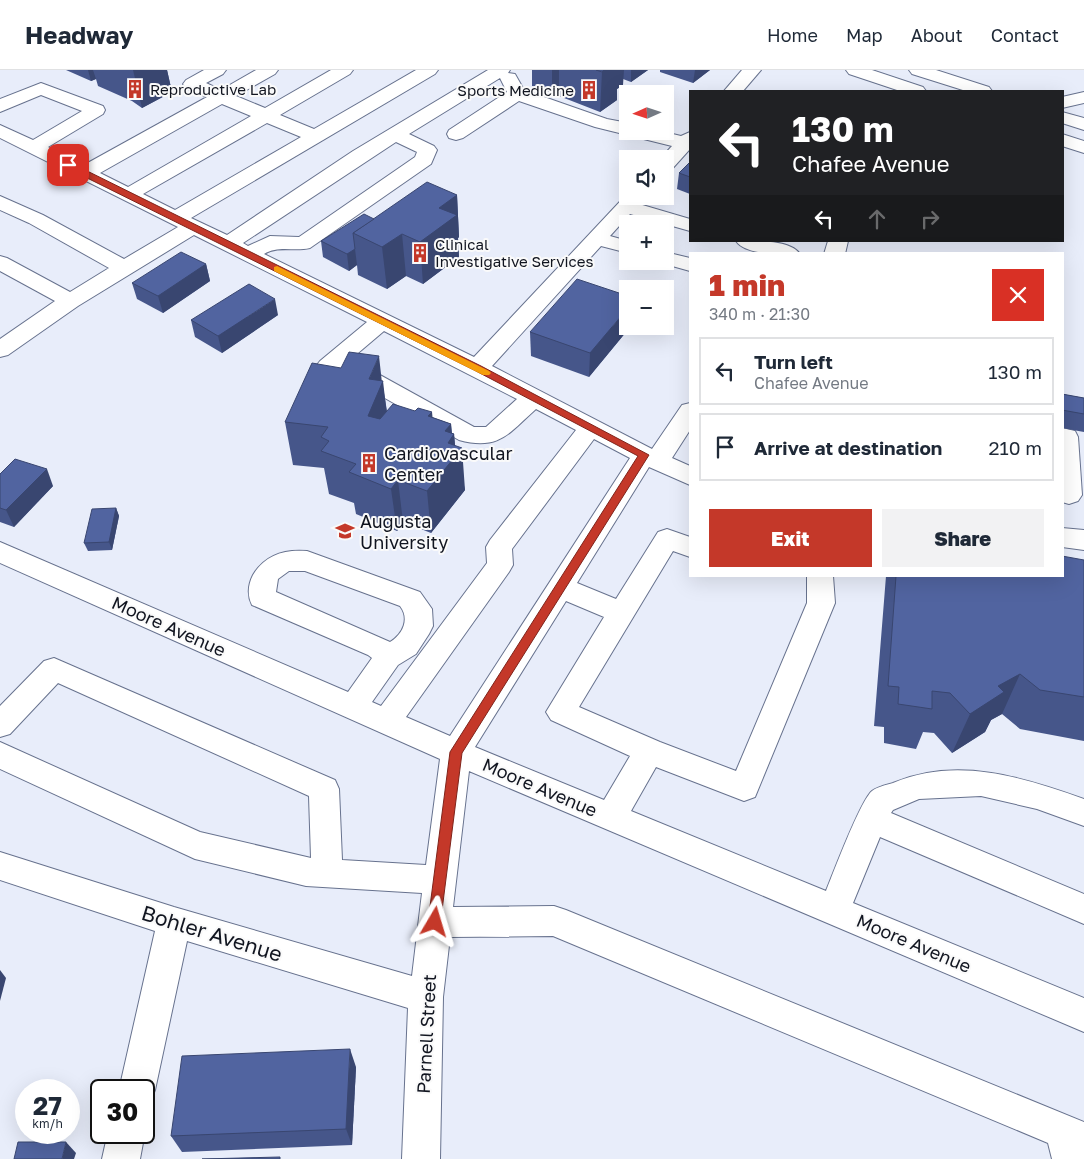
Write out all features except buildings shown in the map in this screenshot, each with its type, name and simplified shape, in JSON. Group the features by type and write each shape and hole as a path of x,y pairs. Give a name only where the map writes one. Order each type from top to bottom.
{"street":[{"path":"217,70 192,84 314,136"},
{"path":"85,173 269,70"},
{"path":"128,195 344,70"},
{"path":"5,339 124,268 185,223 314,136 429,70"},
{"path":"228,244 395,134 503,70 517,94 619,127"},
{"path":"734,90 752,70"},
{"path":"855,70 909,90"},
{"path":"918,70 980,90"},
{"path":"0,106 42,88 96,110 33,148"},
{"path":"456,134 517,94"},
{"path":"1064,102 1084,97"},
{"path":"1064,118 1084,124"},
{"path":"0,131 477,368 650,458 689,476"},
{"path":"248,254 270,242 302,244 424,160 427,150 395,134"},
{"path":"674,138 687,140"},
{"path":"674,155 687,140"},
{"path":"1064,141 1084,147"},
{"path":"0,202 36,219 124,268"},
{"path":"477,368 628,205"},
{"path":"639,205 689,225"},
{"path":"251,228 270,242"},
{"path":"597,239 619,245"},
{"path":"749,242 783,252"},
{"path":"674,261 689,265"},
{"path":"0,262 70,301"},
{"path":"382,321 332,363 468,434 481,436 492,434 534,398"},
{"name":"Parnell Street","path":"421,1159 426,997 456,752 560,588 650,458 689,412"},
{"path":"386,722 500,565 499,547 591,427"},
{"path":"1064,436 1066,437 1072,495"},
{"path":"1064,537 1084,540"},
{"path":"689,547 667,539 560,712 744,788 822,603 820,577"},
{"name":"Moore Avenue","path":"0,552 456,752 1084,1015"},
{"path":"353,707 388,657 406,646 419,626 418,610 410,599 307,561 295,559 278,564 265,574 261,586 262,598 378,647 388,657"},
{"path":"560,588 621,613"},
{"path":"0,725 54,669 324,789 327,873"},
{"path":"611,817 649,750"},
{"path":"0,755 195,845 306,872 440,880"},
{"path":"834,910 872,819 882,802 917,786 981,783 1038,796 1084,813"},
{"path":"872,819 1084,909"},
{"name":"Bohler Avenue","path":"0,866 174,922 426,997"},
{"path":"435,922 554,921 1073,1143"},
{"path":"139,1079 174,922"},
{"path":"121,1159 124,1144"}],"slow traffic":[{"path":"277,269 486,373"}],"place":[{"name":"Reproductive Lab","path":"135,89"},
{"name":"Sports Medicine","path":"589,90"},
{"name":"Clinical Investigative Services","path":"420,253"},
{"name":"Cardiovascular Center","path":"369,463"},
{"name":"Augusta University","path":"345,531"}],"route":[{"path":"68,165 477,368 644,455 456,752 435,922"}]}
